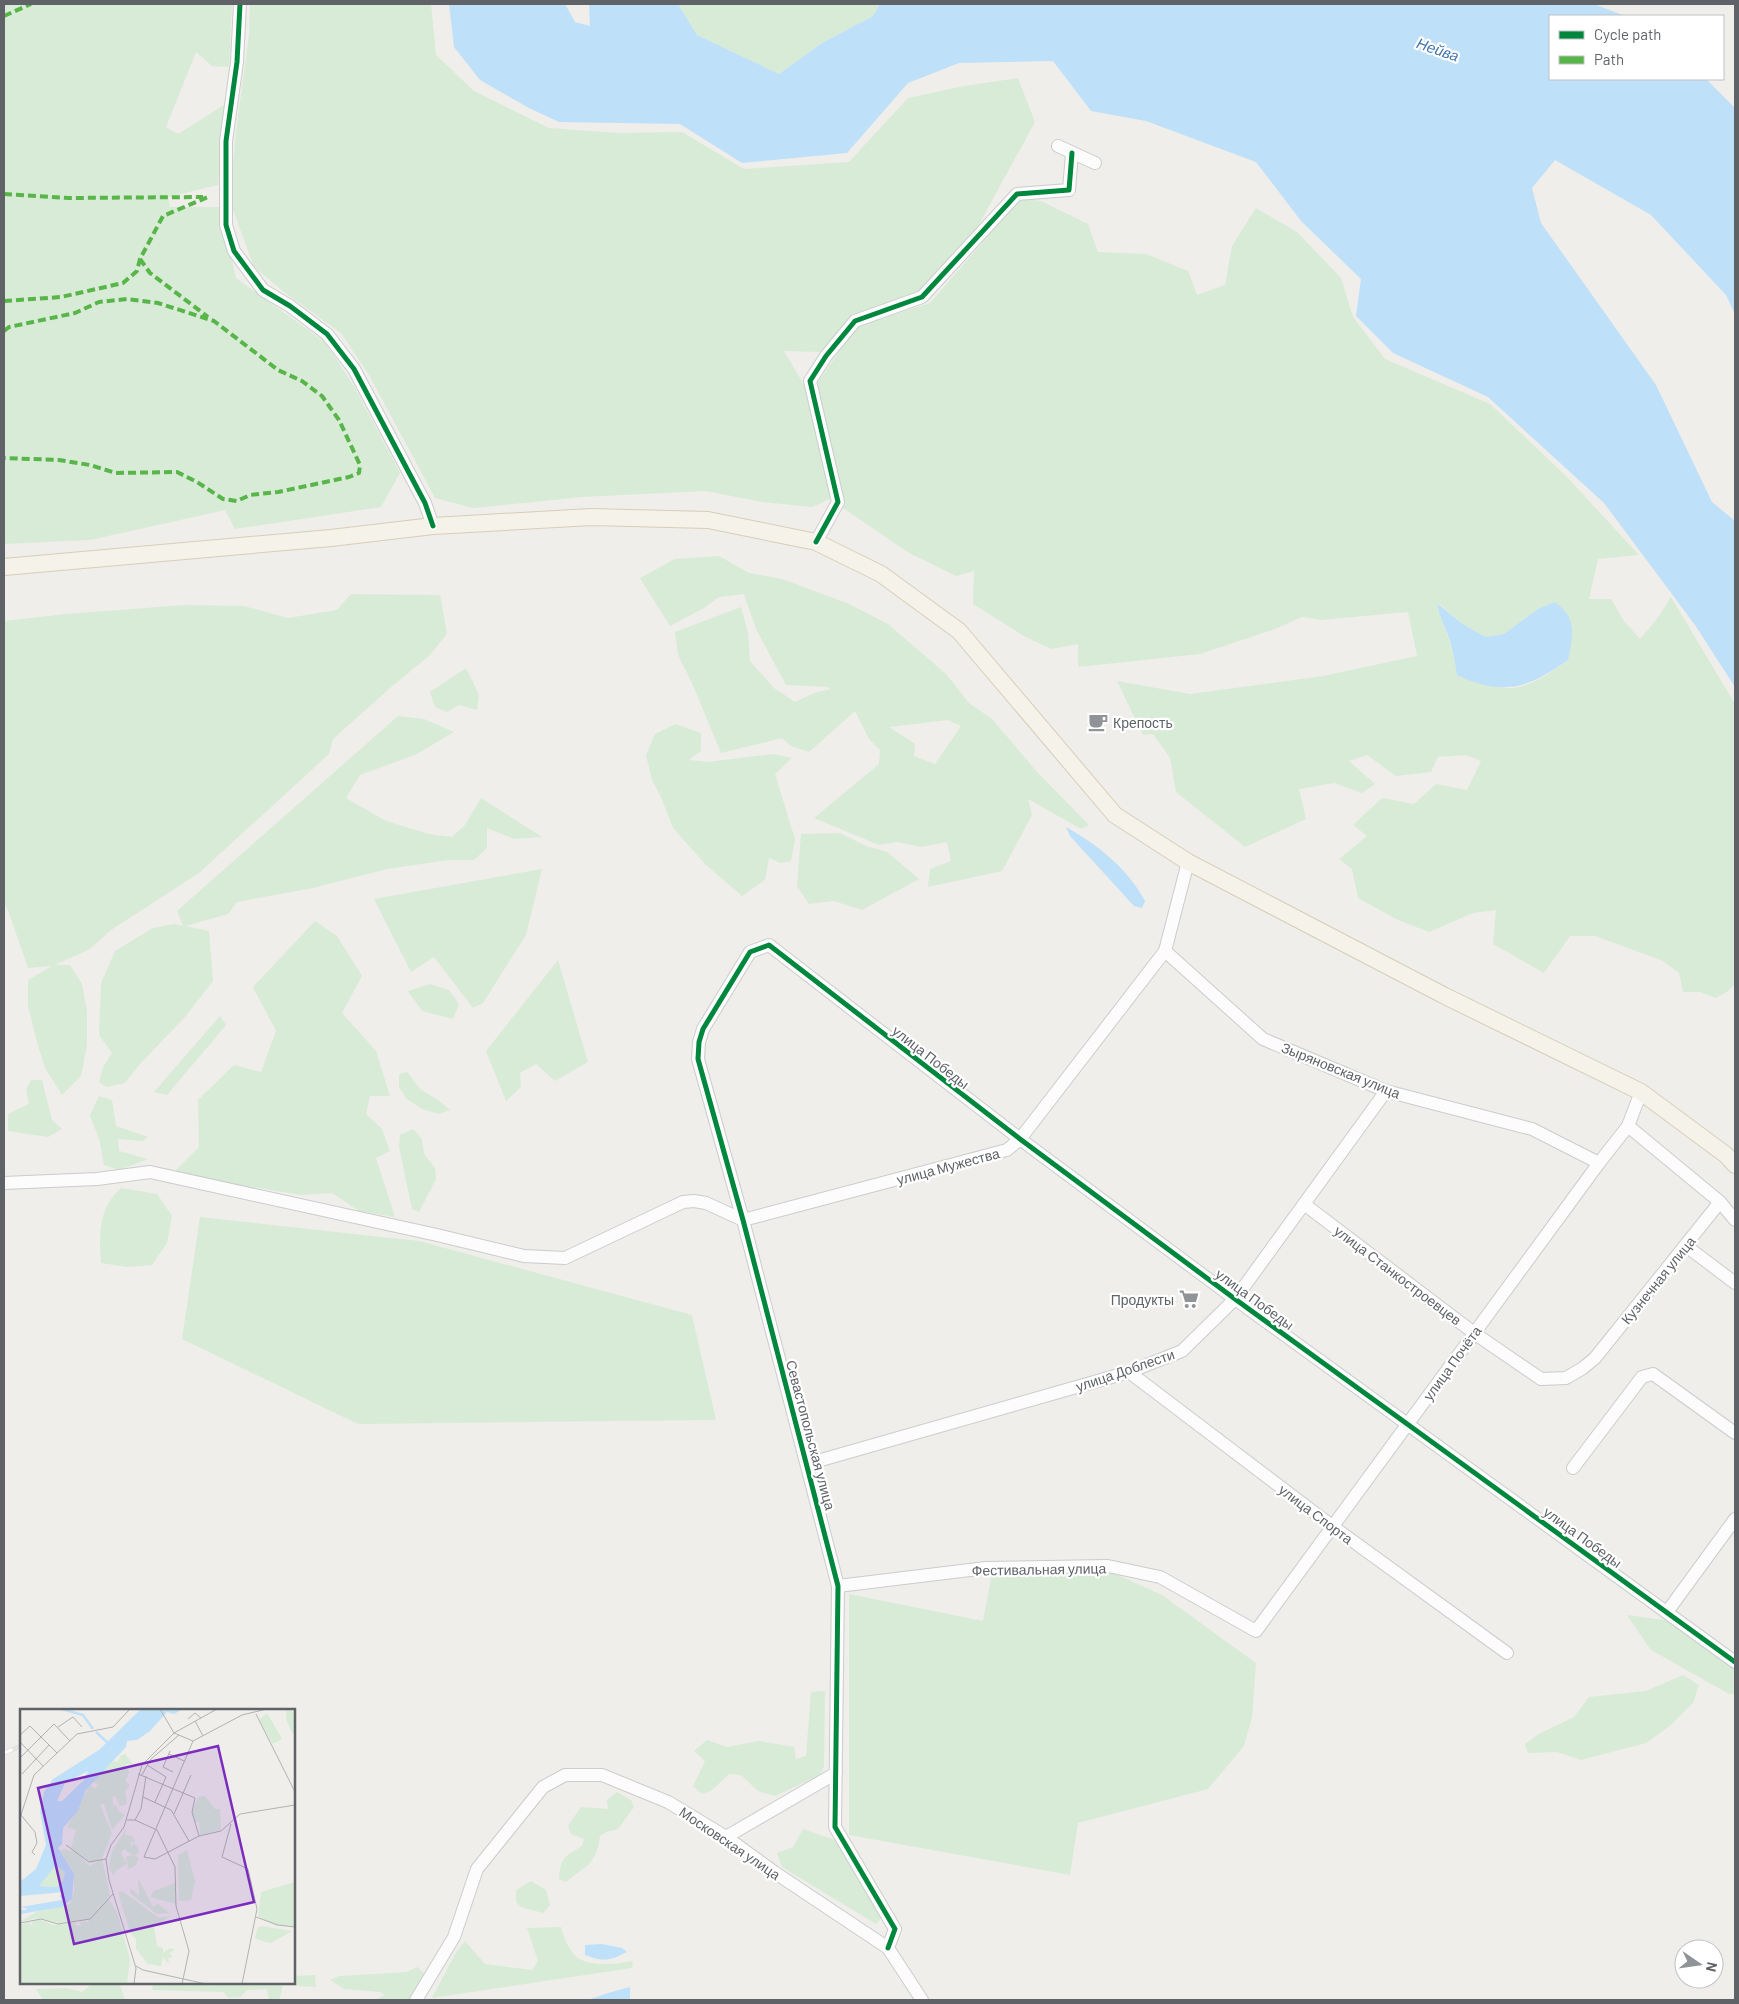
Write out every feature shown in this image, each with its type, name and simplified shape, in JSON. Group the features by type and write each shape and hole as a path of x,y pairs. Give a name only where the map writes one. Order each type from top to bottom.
{"main road":[{"path":"4,568 331,538 433,526 590,517 708,520 816,542 881,574 959,631 1115,815 1188,862 1445,996 1641,1092 1726,1155 1735,1165"}],"street":[{"path":"240,4 237,62 226,141 226,225 234,251 263,290 290,306 327,334 354,369 425,503 433,526"},
{"path":"1058,146 1095,163"},
{"path":"816,542 838,502 810,381 826,356 855,321 922,297 1017,194 1068,190 1072,153"},
{"name":"улица Мужества","path":"743,1220 1007,1150 1020,1139 1165,951 1188,862"},
{"name":"улица Победы","path":"768,946 1020,1139 1235,1299 1735,1662"},
{"name":"Севастопольская улица","path":"768,946 750,952 703,1029 699,1042 698,1059 743,1220 838,1586 836,1827 895,1929 888,1948"},
{"name":"Зыряновская улица","path":"1165,951 1263,1039 1386,1091 1532,1129 1599,1163"},
{"name":"улица Доблести","path":"807,1464 1128,1372 1182,1351 1235,1299 1386,1091"},
{"name":"улица Почёта","path":"1256,1631 1628,1126 1641,1092"},
{"path":"1628,1126 1720,1202 1735,1220"},
{"path":"4,1183 97,1179 150,1172 524,1256 565,1258 683,1202 706,1203 743,1220"},
{"name":"Кузнечная улица","path":"1595,1358 1720,1202"},
{"name":"улица Станкостроевцев","path":"1304,1204 1474,1333 1541,1379 1566,1378 1595,1358"},
{"path":"1686,1246 1735,1283"},
{"name":"улица Спорта","path":"1128,1372 1332,1526 1507,1653"},
{"path":"1574,1468 1642,1377 1653,1374 1735,1433"},
{"path":"1667,1612 1735,1519"},
{"name":"Фестивальная улица","path":"838,1586 986,1568 1108,1566 1160,1576 1256,1631"},
{"path":"726,1837 836,1773"},
{"name":"Московская улица","path":"416,2000 454,1937 478,1869 543,1786 565,1775 602,1775 668,1802 726,1837 774,1872 888,1948"},
{"path":"888,1948 922,2000"}],"green space":[{"path":"4,4 232,4 229,67 212,66 196,52 166,127 178,134 224,105 218,185 168,197 170,207 220,207 236,278 325,342 354,386 400,473 381,507 235,529 225,510 90,540 4,544"},
{"path":"250,4 431,4 436,55 474,91 549,128 618,133 682,132 744,169 849,162 908,98 964,86 1018,78 1035,122 971,239 920,291 853,315 821,352 784,351 804,385 832,498 812,507 762,502 706,491 582,497 473,508 435,498 369,375 341,333 284,292 254,267 233,210 232,176 249,35"},
{"path":"678,4 880,4 873,16 822,43 779,74 697,35"},
{"path":"1021,198 1041,201 1088,224 1098,252 1146,254 1188,271 1197,295 1225,285 1232,246 1256,208 1297,232 1341,278 1353,317 1385,359 1490,404 1566,476 1639,555 1598,559 1589,599 1611,599 1624,621 1640,639 1657,619 1671,597 1735,704 1735,984 1716,998 1700,992 1683,992 1679,973 1663,961 1595,936 1570,936 1544,973 1493,944 1496,910 1473,913 1429,932 1398,920 1358,898 1352,869 1339,859 1367,836 1353,825 1382,798 1414,804 1436,784 1467,790 1481,761 1466,755 1438,757 1431,772 1396,776 1367,755 1349,761 1375,784 1362,793 1334,783 1299,789 1306,819 1245,847 1176,792 1170,758 1153,734 1143,735 1117,681 1190,694 1323,676 1417,656 1408,612 1321,620 1302,617 1275,629 1200,654 1078,667 1078,644 1051,649 1024,636 973,604 974,571 956,576 909,553 843,508 816,385 857,326 930,303","holes":["1554,602 1568,660 1539,679 1514,688 1494,686 1457,675 1449,638 1439,614 1439,604 1464,625 1486,637 1504,634 1538,609"]},
{"path":"719,556 749,573 782,579 849,604 888,624 946,674 969,703 992,719 1038,773 1089,825 1081,829 1028,799 1032,815 1002,871 928,887 930,869 951,861 947,842 921,847 897,842 879,845 814,818 879,764 880,750 869,739 855,711 809,752 791,746 782,738 721,753 692,683 678,655 675,632 741,607 748,633 750,661 774,688 795,702 814,693 831,689 828,687 786,685 756,629 744,594 719,597 704,608 670,626 640,578 675,559","holes":["948,720 961,726 935,764 914,756 915,744 889,727"]},
{"path":"351,594 440,595 447,634 429,656 333,739 329,754 199,873 111,930 90,949 55,965 70,965 82,984 87,1011 87,1045 81,1076 62,1095 45,1068 28,1006 28,980 52,966 28,968 4,903 4,621 66,614 185,605 244,606 288,618 337,610"},
{"path":"466,668 479,695 477,710 459,705 447,712 435,707 430,692"},
{"path":"398,716 424,719 454,732 417,754 360,775 346,798 386,821 429,834 452,837 465,825 481,798 542,837 514,839 487,828 487,848 474,860 448,860 387,869 313,888 237,902 228,914 185,926 209,931 213,981 185,1017 140,1064 125,1083 106,1087 99,1082 103,1067 112,1053 99,1035 101,983 115,951 153,928 174,924 183,926 177,911"},
{"path":"675,724 701,733 701,751 689,760 708,762 773,754 792,758 775,774 795,839 791,861 780,863 769,858 765,880 742,896 705,864 673,828 652,780 646,755 655,734"},
{"path":"840,833 866,846 887,852 919,879 862,910 834,901 809,904 797,886 801,834"},
{"path":"542,869 526,935 483,1003 473,1008 434,957 411,972 374,899"},
{"path":"315,921 337,936 362,976 342,1013 376,1051 390,1096 370,1096 366,1114 382,1129 390,1151 376,1158 395,1217 359,1211 332,1193 301,1195 173,1173 199,1147 198,1100 234,1065 261,1072 276,1031 253,987"},
{"path":"558,960 588,1062 555,1081 536,1064 520,1073 521,1087 506,1101 486,1051"},
{"path":"430,984 449,990 459,1004 453,1019 422,1011 408,991"},
{"path":"220,1016 226,1025 167,1095 154,1092"},
{"path":"407,1072 420,1089 450,1110 439,1114 422,1109 407,1099 399,1087 399,1074"},
{"path":"31,1080 42,1080 52,1120 62,1129 48,1137 8,1131 8,1114 29,1104 26,1090"},
{"path":"99,1096 112,1100 116,1126 148,1137 143,1141 118,1139 119,1151 148,1159 119,1170 104,1165 100,1142 90,1115"},
{"path":"413,1129 422,1139 424,1154 435,1168 436,1179 419,1212 412,1209 399,1147 400,1135"},
{"path":"121,1188 157,1194 172,1216 167,1243 152,1265 128,1267 101,1263 100,1232 104,1213 113,1196"},
{"path":"200,1217 419,1241 692,1315 716,1420 358,1424 182,1339"},
{"path":"1111,1572 1162,1595 1256,1663 1252,1717 1244,1746 1208,1789 1078,1823 1070,1875 849,1835 849,1594 983,1621 992,1574"},
{"path":"1627,1615 1671,1621 1735,1668 1735,1694 1729,1694 1651,1650"},
{"path":"1683,1675 1699,1685 1693,1703 1671,1725 1646,1743 1581,1760 1557,1752 1528,1753 1525,1744 1539,1734 1574,1717 1589,1697 1646,1691"},
{"path":"825,1691 824,1766 820,1775 775,1796 758,1791 741,1775 729,1774 711,1791 702,1794 693,1786 705,1761 694,1751 707,1740 727,1747 759,1741 794,1747 796,1759 806,1756 811,1692"},
{"path":"617,1792 631,1800 634,1807 618,1829 606,1832 600,1836 596,1853 589,1864 566,1882 559,1879 564,1858 582,1846 584,1839 571,1834 568,1826 581,1807 608,1809 607,1800"},
{"path":"803,1829 835,1840 881,1918 876,1924 782,1867 777,1853 793,1847"},
{"path":"531,1881 546,1890 550,1905 543,1913 521,1907 516,1902 516,1890"},
{"path":"561,1927 569,1948 583,1961 597,1964 613,1964 633,1961 632,1968 432,1998 455,1954 465,1941 485,1964 532,1970 538,1961 527,1928"},
{"path":"417,1967 427,1976 408,2000 375,2000 385,1995 380,1992 344,1989 330,1980 339,1976 407,1972"},
{"path":"315,1975 316,1987 283,1985 279,2000 269,2000 267,1989 247,1990 240,1997 228,1998 224,1992 152,1990 154,1984 295,1984 295,1976"},
{"path":"92,1984 119,1984 125,2000 43,2000 36,1989 67,1988 82,1992"}],"water":[{"name":"Нейва","path":"449,4 565,4 575,22 590,26 589,4 678,4 697,35 779,74 822,43 873,16 880,4 1594,4 1622,15 1549,15 1549,80 1707,80 1735,108 1735,314 1726,295 1651,215 1555,160 1532,188 1541,223 1656,385 1712,502 1735,521 1735,687 1695,625 1604,503 1488,397 1393,353 1356,316 1361,279 1301,221 1256,162 1146,121 1091,111 1053,61 959,63 908,83 847,153 742,163 680,124 559,122 529,108 480,80 454,47"},
{"path":"1554,602 1567,614 1572,627 1568,660 1554,670 1528,683 1515,686 1489,686 1457,675 1450,641 1438,609 1438,604 1464,625 1486,637 1504,634 1538,609"},
{"path":"1066,827 1111,858 1121,868 1145,901 1142,908 1134,906 1070,836"},
{"path":"602,1944 622,1948 627,1952 606,1960 585,1955 585,1945"},
{"path":"630,1987 630,2000 588,2000 608,1993"}],"railway":[{"path":"4,1753 20,1746"}],"marked path":[{"path":"4,16 31,4"},
{"path":"4,194 69,198 203,197"},
{"path":"4,301 61,297 123,283 137,271 140,259 163,216 208,197"},
{"path":"140,259 150,273 208,317"},
{"path":"4,331 9,327 75,313 99,302 127,299 158,303 214,321 278,370 302,381 322,396 339,420 360,465 359,473 349,477 278,492 250,495 237,501 223,499 177,472 116,473 90,465 59,460 4,458"}],"cycle path":[{"path":"240,4 237,62 226,141 226,225 234,251 263,290 290,306 327,334 354,369 425,503 433,526"},
{"path":"816,542 838,502 810,381 826,356 855,321 922,297 1017,194 1069,190 1072,153"},
{"path":"888,1948 895,1929 835,1827 838,1586 743,1220 698,1059 699,1042 703,1029 750,952 769,945 1020,1139 1235,1299 1735,1662"}],"place":[{"name":"Крепость","path":"1098,722"},
{"name":"Продукты","path":"1189,1299"}]}
